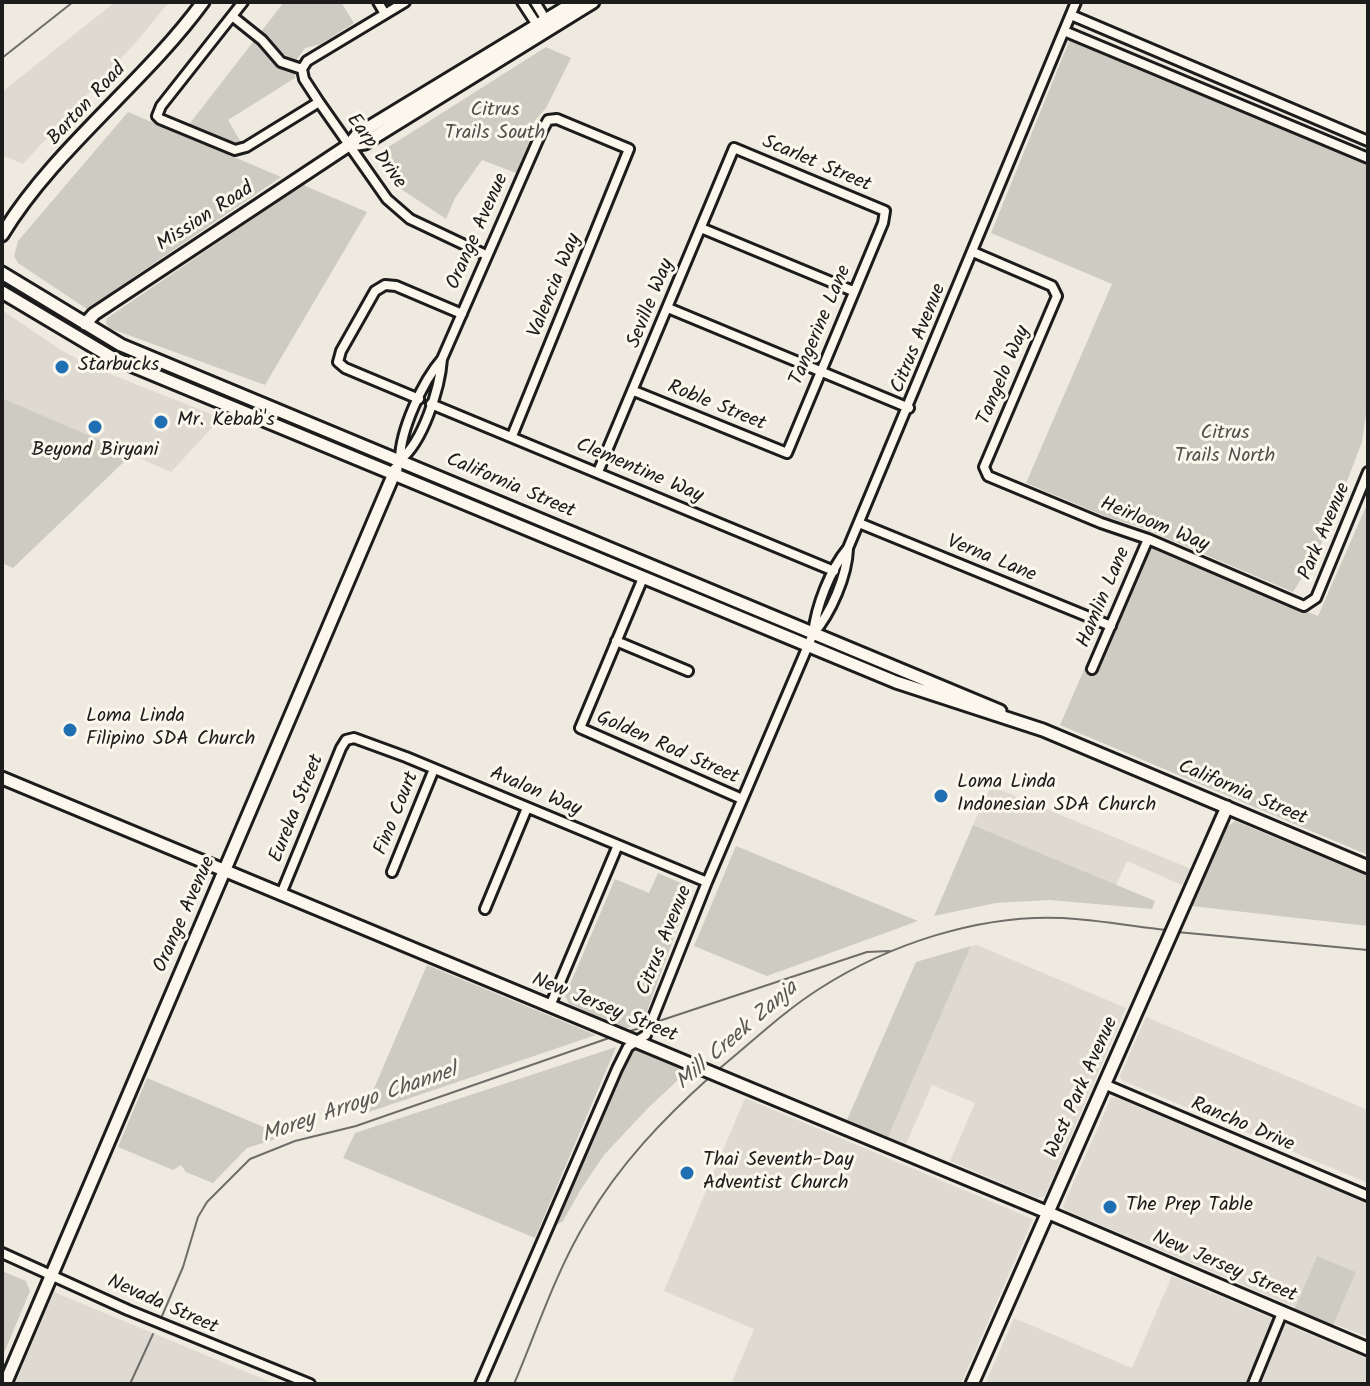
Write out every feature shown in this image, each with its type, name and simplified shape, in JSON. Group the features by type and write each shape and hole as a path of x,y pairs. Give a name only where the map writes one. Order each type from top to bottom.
{"street":[{"name":"Barton Road","path":"2,235 58,163 171,42 203,2"},
{"path":"243,2 161,106 157,116 164,122 235,150 246,147 319,102"},
{"path":"378,2 385,14"},
{"path":"232,16 262,40 281,62 302,69 307,61 405,2"},
{"path":"522,2 544,27"},
{"path":"535,2 544,27"},
{"name":"Mission Road","path":"544,27 575,2"},
{"name":"Mission Road","path":"85,324 94,314 349,145 358,134 593,2"},
{"name":"Citrus Avenue","path":"480,1384 617,1069 628,1047 646,1035 810,639 814,620 834,571 848,548 909,408 1076,2"},
{"path":"1071,15 1368,141"},
{"path":"1064,31 1368,158"},
{"name":"Earp Drive","path":"302,69 304,79 319,102 387,199 410,219 486,255"},
{"path":"1263,113 1269,99"},
{"name":"Orange Avenue","path":"400,460 400,445 419,399 430,374 442,359 548,120 557,119 629,149"},
{"name":"Scarlet Street","path":"734,148 885,211"},
{"name":"Seville Way","path":"598,472 734,148"},
{"name":"Valencia Way","path":"512,436 629,149"},
{"name":"Tangerine Lane","path":"787,453 883,223 885,211"},
{"path":"701,228 853,291"},
{"name":"Tangelo Way","path":"973,252 1052,286 1057,296 984,467 985,473"},
{"name":"California Street","path":"2,273 121,345 400,460 810,639 896,682 999,718 1013,719 1368,867"},
{"path":"419,399 345,368 338,362 341,351 375,291 385,285 396,286 462,314"},
{"name":"California Street","path":"2,292 94,349 643,578 810,639"},
{"path":"668,308 909,408"},
{"name":"Orange Avenue","path":"5,1384 394,472 400,460 412,451 441,382 442,359"},
{"path":"156,375 161,362"},
{"name":"Roble Street","path":"634,391 787,453"},
{"name":"Clementine Way","path":"431,404 834,571"},
{"name":"Park Avenue","path":"1311,603 1316,598 1368,472"},
{"name":"Heirloom Way","path":"985,473 1304,606 1311,603"},
{"name":"Verna Lane","path":"859,523 1111,626"},
{"name":"Hamlin Lane","path":"1092,669 1148,539"},
{"name":"Citrus Avenue","path":"810,639 823,622 848,564 848,548"},
{"path":"643,578 616,641 688,671"},
{"name":"Golden Rod Street","path":"616,641 580,728 742,799"},
{"name":"Avalon Way","path":"350,739 361,740 434,769 707,882"},
{"name":"Eureka Street","path":"281,894 341,748 350,739"},
{"name":"Fino Court","path":"392,872 434,769"},
{"name":"New Jersey Street","path":"2,778 1049,1213 1368,1349"},
{"name":"West Park Avenue","path":"972,1384 1227,807"},
{"path":"485,909 527,808"},
{"path":"550,1006 618,845"},
{"name":"Rancho Drive","path":"1104,1084 1368,1196"},
{"name":"Nevada Street","path":"2,1253 168,1327 310,1384"},
{"path":"1253,1384 1282,1313"}],"shaded area":[{"path":"115,2 169,2 23,164 2,155 2,92"},
{"path":"2,310 61,350 95,368 221,418 171,472 2,398"},
{"path":"991,786 1191,869 1184,886 1127,861 1116,885 973,825"},
{"path":"977,945 1126,1008 1045,1196 1037,1198 950,1161 975,1103 932,1085 906,1144 888,1137 971,946"},
{"path":"1146,1017 1368,1110 1368,1183 1121,1080 1120,1076"},
{"path":"1115,1097 1368,1202 1368,1337 1334,1324 1356,1272 1317,1256 1295,1307 1065,1210 1063,1206 1111,1098"},
{"path":"745,1098 1033,1219 961,1384 731,1384 754,1329 664,1291"},
{"path":"1172,1276 1368,1359 1368,1384 985,1384 1014,1318 1132,1368"},
{"path":"54,1292 275,1384 15,1384"}],"green space":[{"path":"284,2 341,2 354,23 321,44 305,48 294,63 295,78 228,120 242,144 230,145 187,127"},
{"name":"Citrus Trails North","path":"1070,39 1368,165 1368,399 1362,442 1331,523 1293,592 1026,483 1112,284 991,233"},
{"name":"Citrus Trails South","path":"546,47 571,58 546,108 535,120 516,173 482,160 455,198 446,219 398,187 387,168 377,160 379,153"},
{"path":"128,112 281,177 87,309 18,263 14,256 18,241"},
{"path":"303,185 367,212 265,385 109,328 107,318"},
{"path":"2,398 132,454 13,568 2,563"},
{"path":"1368,502 1368,855 1060,725 1086,665 1099,671 1151,547 1318,616"},
{"path":"1235,821 1368,876 1368,926 1191,906 1224,829"},
{"path":"973,825 1155,901 1152,909 1050,900 996,903 934,916"},
{"path":"736,846 918,921 767,976 694,946"},
{"path":"658,873 688,886 691,891 643,1022 624,1029 569,1004 565,996 615,879 649,893"},
{"path":"971,946 888,1137 847,1120 916,962"},
{"path":"427,965 596,1035 363,1114"},
{"path":"616,1047 535,1238 343,1158 355,1133"},
{"path":"637,1048 690,1069 604,1155 563,1221 552,1228 628,1054"},
{"path":"147,1078 285,1136 247,1148 213,1183 186,1172 181,1165 173,1170 118,1147"},
{"path":"1317,1256 1356,1272 1333,1326 1294,1310"},
{"path":"2,1271 26,1281 30,1291 2,1358"}],"waterway":[{"path":"2,58 73,2"},
{"name":"Mill Creek Zanja","path":"719,1069 780,1017 819,989 875,958 936,935 1000,921 1032,918 1076,919 1166,930"},
{"name":"Mill Creek Zanja","path":"1177,932 1368,950"},
{"name":"Morey Arroyo Channel","path":"656,1022 867,952 890,951"},
{"name":"Morey Arroyo Channel","path":"626,1032 641,1028"},
{"name":"Morey Arroyo Channel","path":"162,1316 183,1267 198,1217 207,1202 250,1159 295,1141 356,1126 609,1038"},
{"name":"Mill Creek Zanja","path":"514,1384 566,1260 600,1199 643,1143 711,1076"},
{"name":"Morey Arroyo Channel","path":"130,1384 153,1334"}],"place":[{"name":"Starbucks","path":"62,367"},
{"name":"Mr. Kebab's","path":"161,422"},
{"name":"Beyond Biryani","path":"95,427"},
{"name":"Loma Linda Filipino SDA Church","path":"70,730"},
{"name":"Loma Linda Indonesian SDA Church","path":"941,796"},
{"name":"Thai Seventh-Day Adventist Church","path":"687,1173"},
{"name":"The Prep Table","path":"1110,1207"}]}
